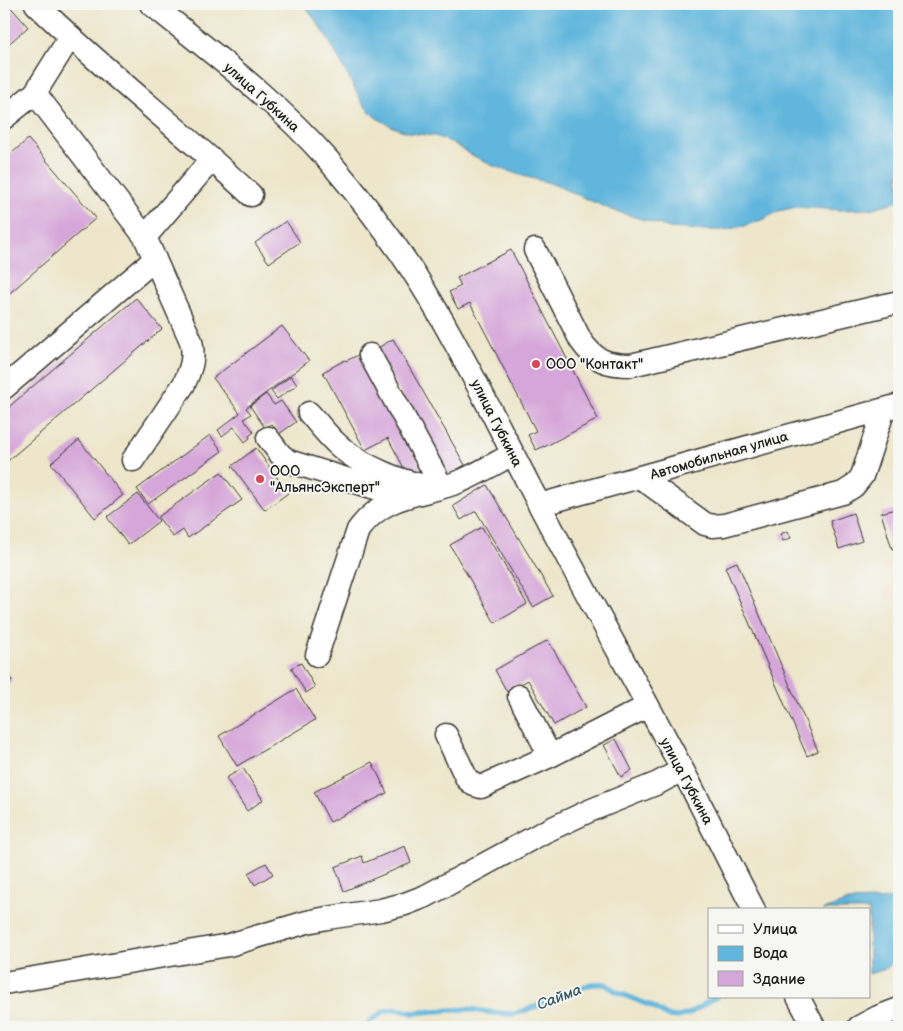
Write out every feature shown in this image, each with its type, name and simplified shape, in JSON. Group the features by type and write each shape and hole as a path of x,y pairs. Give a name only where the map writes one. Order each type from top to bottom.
{"street":[{"path":"36,4 70,37 212,159 250,195"},
{"name":"улица Губкина","path":"151,4 271,102 327,159 356,193 400,252 430,299 467,365 682,770 753,908"},
{"path":"4,118 35,93 70,37"},
{"path":"35,93 145,237 193,348 190,373 133,460"},
{"path":"145,237 212,159"},
{"path":"535,250 581,341 589,352 602,361 616,365 631,365 899,302"},
{"path":"4,388 155,259"},
{"path":"370,355 442,487"},
{"path":"640,477 705,524 713,526 724,525 843,494 854,486 862,476 892,407"},
{"name":"Автомобильная улица","path":"540,505 892,407"},
{"path":"309,413 338,445 354,458 400,479 426,486 442,487"},
{"path":"268,438 288,461 388,492 408,495"},
{"path":"317,655 358,530 364,521 390,503 408,495 442,487 461,480 513,454"},
{"path":"518,696 550,756"},
{"path":"446,735 468,779 474,785 481,787 550,756 648,706"},
{"path":"4,983 229,945 307,922 381,910 405,904 434,892 544,832 658,783 682,770"},
{"path":"799,998 814,1027"},
{"path":"859,1027 899,1009"}],"water":[{"path":"304,4 899,4 899,201 869,209 841,210 796,207 779,211 744,226 724,230 670,228 612,210 550,183 491,165 451,142 435,136 410,133 393,127 375,117 363,104 327,37"},
{"path":"899,899 899,957 883,970 870,974 870,908 829,908 849,901"}],"building":[{"path":"4,4 8,4 28,27 4,48"},
{"path":"28,139 96,218 4,298 4,160"},
{"path":"286,221 300,242 269,263 255,243"},
{"name":"ООО \"Контакт\"","path":"511,250 598,419 536,450 528,435 536,431 470,303 458,309 449,292 461,286 457,278"},
{"path":"136,298 162,329 4,464 4,411"},
{"path":"282,326 309,361 246,408 251,414 244,419 254,432 249,436 250,438 245,442 234,427 222,436 218,430 240,413 213,378"},
{"path":"393,339 465,465 447,475 376,349"},
{"path":"360,354 424,472 406,472 388,438 365,450 323,372"},
{"path":"291,376 297,385 277,399 271,391"},
{"path":"266,394 274,405 281,401 296,422 279,434 272,424 265,428 250,406"},
{"path":"210,435 222,451 148,504 137,489"},
{"path":"79,440 123,495 95,518 51,463"},
{"name":"ООО \"АльянсЭксперт\"","path":"256,448 288,493 265,510 232,466"},
{"path":"221,472 242,500 188,538 183,530 173,537 158,517"},
{"path":"487,485 553,596 533,607 476,511 461,520 453,506"},
{"path":"138,494 159,521 128,545 107,517"},
{"path":"899,508 899,547 892,549 881,513"},
{"path":"853,513 862,541 839,549 830,521"},
{"path":"482,527 527,604 495,623 450,545"},
{"path":"788,531 791,538 783,541 780,534"},
{"path":"737,562 818,751 807,756 725,567"},
{"path":"548,640 586,707 554,725 528,680 507,692 495,670"},
{"path":"301,663 315,687 306,693 291,668"},
{"path":"4,670 12,680 4,687"},
{"path":"296,689 315,720 237,766 219,736"},
{"path":"616,739 632,770 621,777 604,745"},
{"path":"372,762 387,793 330,822 314,792"},
{"path":"243,768 263,800 247,811 226,778"},
{"path":"405,846 411,863 344,891 335,867 362,856 364,863"},
{"path":"266,863 273,874 255,885 248,873"}],"waterway":[{"name":"Сайма","path":"367,1027 369,1022 384,1011 396,1009 414,1013 468,1009 514,1014 591,984 605,984 617,992 651,1006 667,1016 679,1017 690,1013 714,998"}],"place":[{"name":"ООО \"Контакт\"","path":"536,364"},
{"name":"ООО \"АльянсЭксперт\"","path":"260,479"}]}
